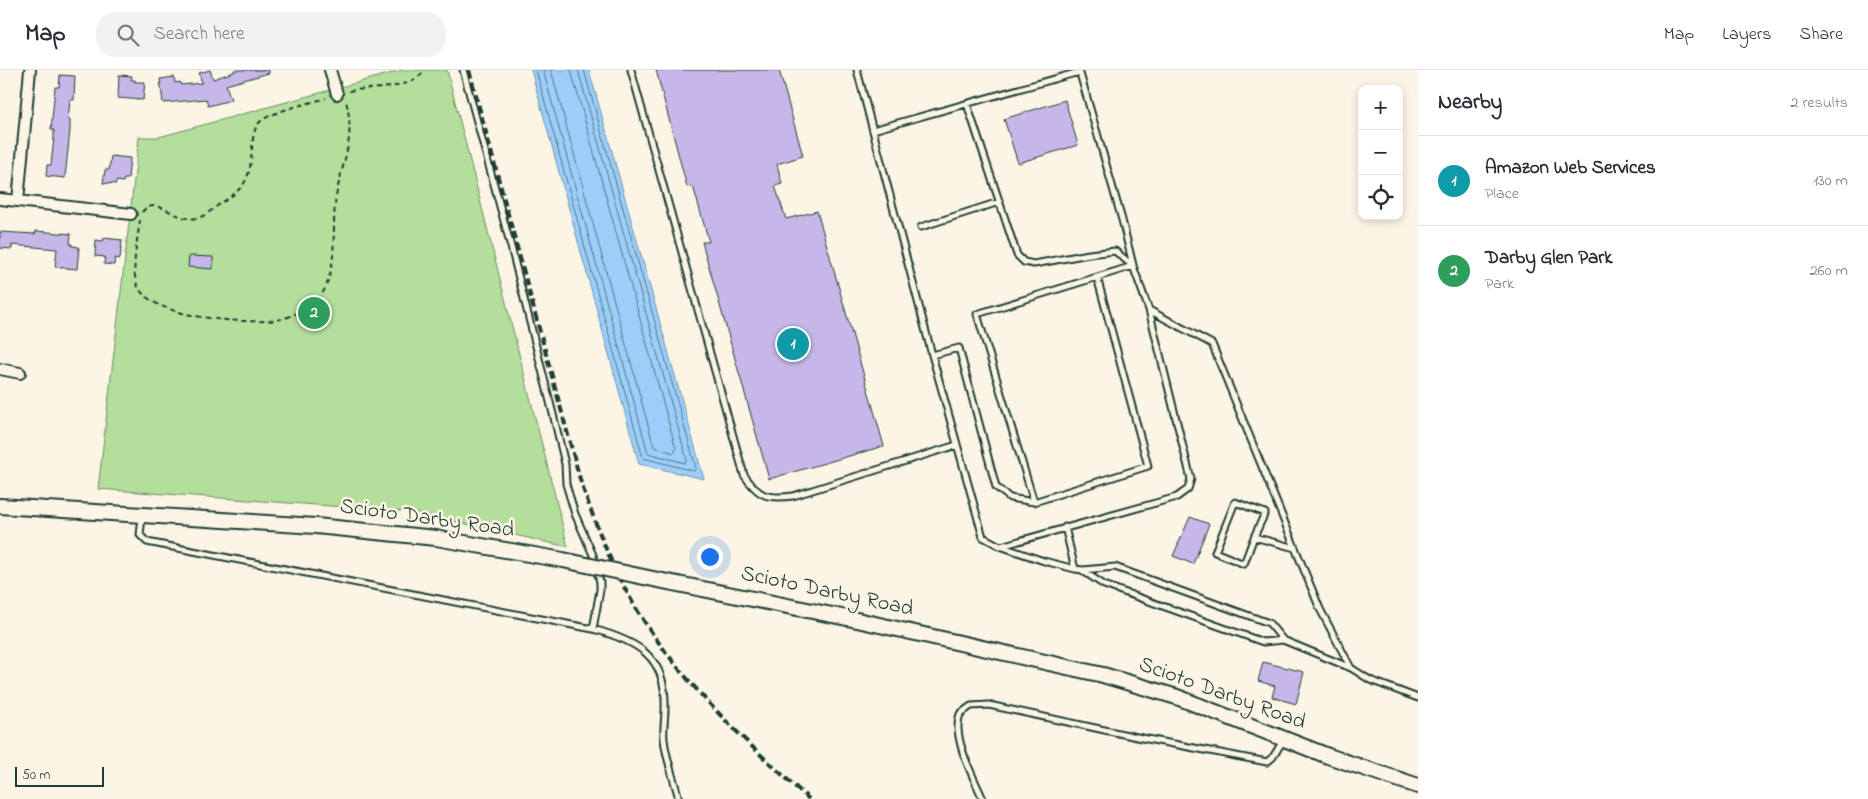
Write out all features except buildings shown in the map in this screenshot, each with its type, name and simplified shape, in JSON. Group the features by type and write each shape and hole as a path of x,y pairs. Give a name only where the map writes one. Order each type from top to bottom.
{"main road":[{"name":"Scioto Darby Road","path":"0,506 316,526 436,538 563,560 867,622 1103,675 1177,697 1372,772 1418,786"}],"street":[{"path":"18,200 30,70"},
{"path":"330,70 340,94"},
{"path":"0,199 131,214"},
{"path":"0,369 20,373"}],"lane":[{"path":"462,70 511,248 556,426 565,464 566,484 575,514 593,555 600,582 593,629"},
{"path":"631,70 744,475 755,491 775,498 793,496 957,445"},
{"path":"857,70 932,355 983,537 1000,546 1075,569 1083,570 1116,566 1269,623 1283,640"},
{"path":"873,130 1079,71 1122,220 1133,266 1149,310 1191,479 1188,489 1177,497 1000,546"},
{"path":"968,104 1017,255 1024,262 1034,264 1115,251 1133,266"},
{"path":"921,227 1000,202"},
{"path":"1034,502 977,314 1133,266"},
{"path":"932,355 959,348 996,487 1010,498 1034,502 1148,466 1097,278"},
{"path":"1149,310 1212,344 1320,609 1351,668"},
{"path":"1235,502 1265,513 1254,537 1244,564 1215,552 1235,502"},
{"path":"142,515 140,535 147,542 593,629 624,638 636,644 651,658 659,671 665,696 664,740 679,799"},
{"path":"1064,527 1075,569"},
{"path":"1254,537 1295,548"},
{"path":"1083,570 1104,585 1263,642 1283,640 1351,668 1370,680 1418,698"},
{"path":"983,799 965,757 958,729 960,714 971,706 989,705 1136,737 1267,762 1274,758 1285,738"}],"path":[{"path":"340,94 348,110 350,139 336,197 331,270 321,296 306,308 282,318 245,321 211,319 178,312 146,296 138,286 134,274 141,214 146,208 160,206 177,216 191,220 206,215 237,193 246,182 250,172 253,138 259,123 273,114 340,94 401,85 415,80 424,70"}],"green space":[{"path":"403,70 447,70 568,547 412,512 98,489 139,137 159,137"}],"water":[{"path":"531,70 589,70 704,479 639,464"}],"railway":[{"path":"469,70 581,483 615,569 639,613 681,671 730,725 809,799"}],"place":[{"name":"Darby Glen Park","path":"314,313"},
{"name":"Amazon Web Services","path":"793,344"}]}
